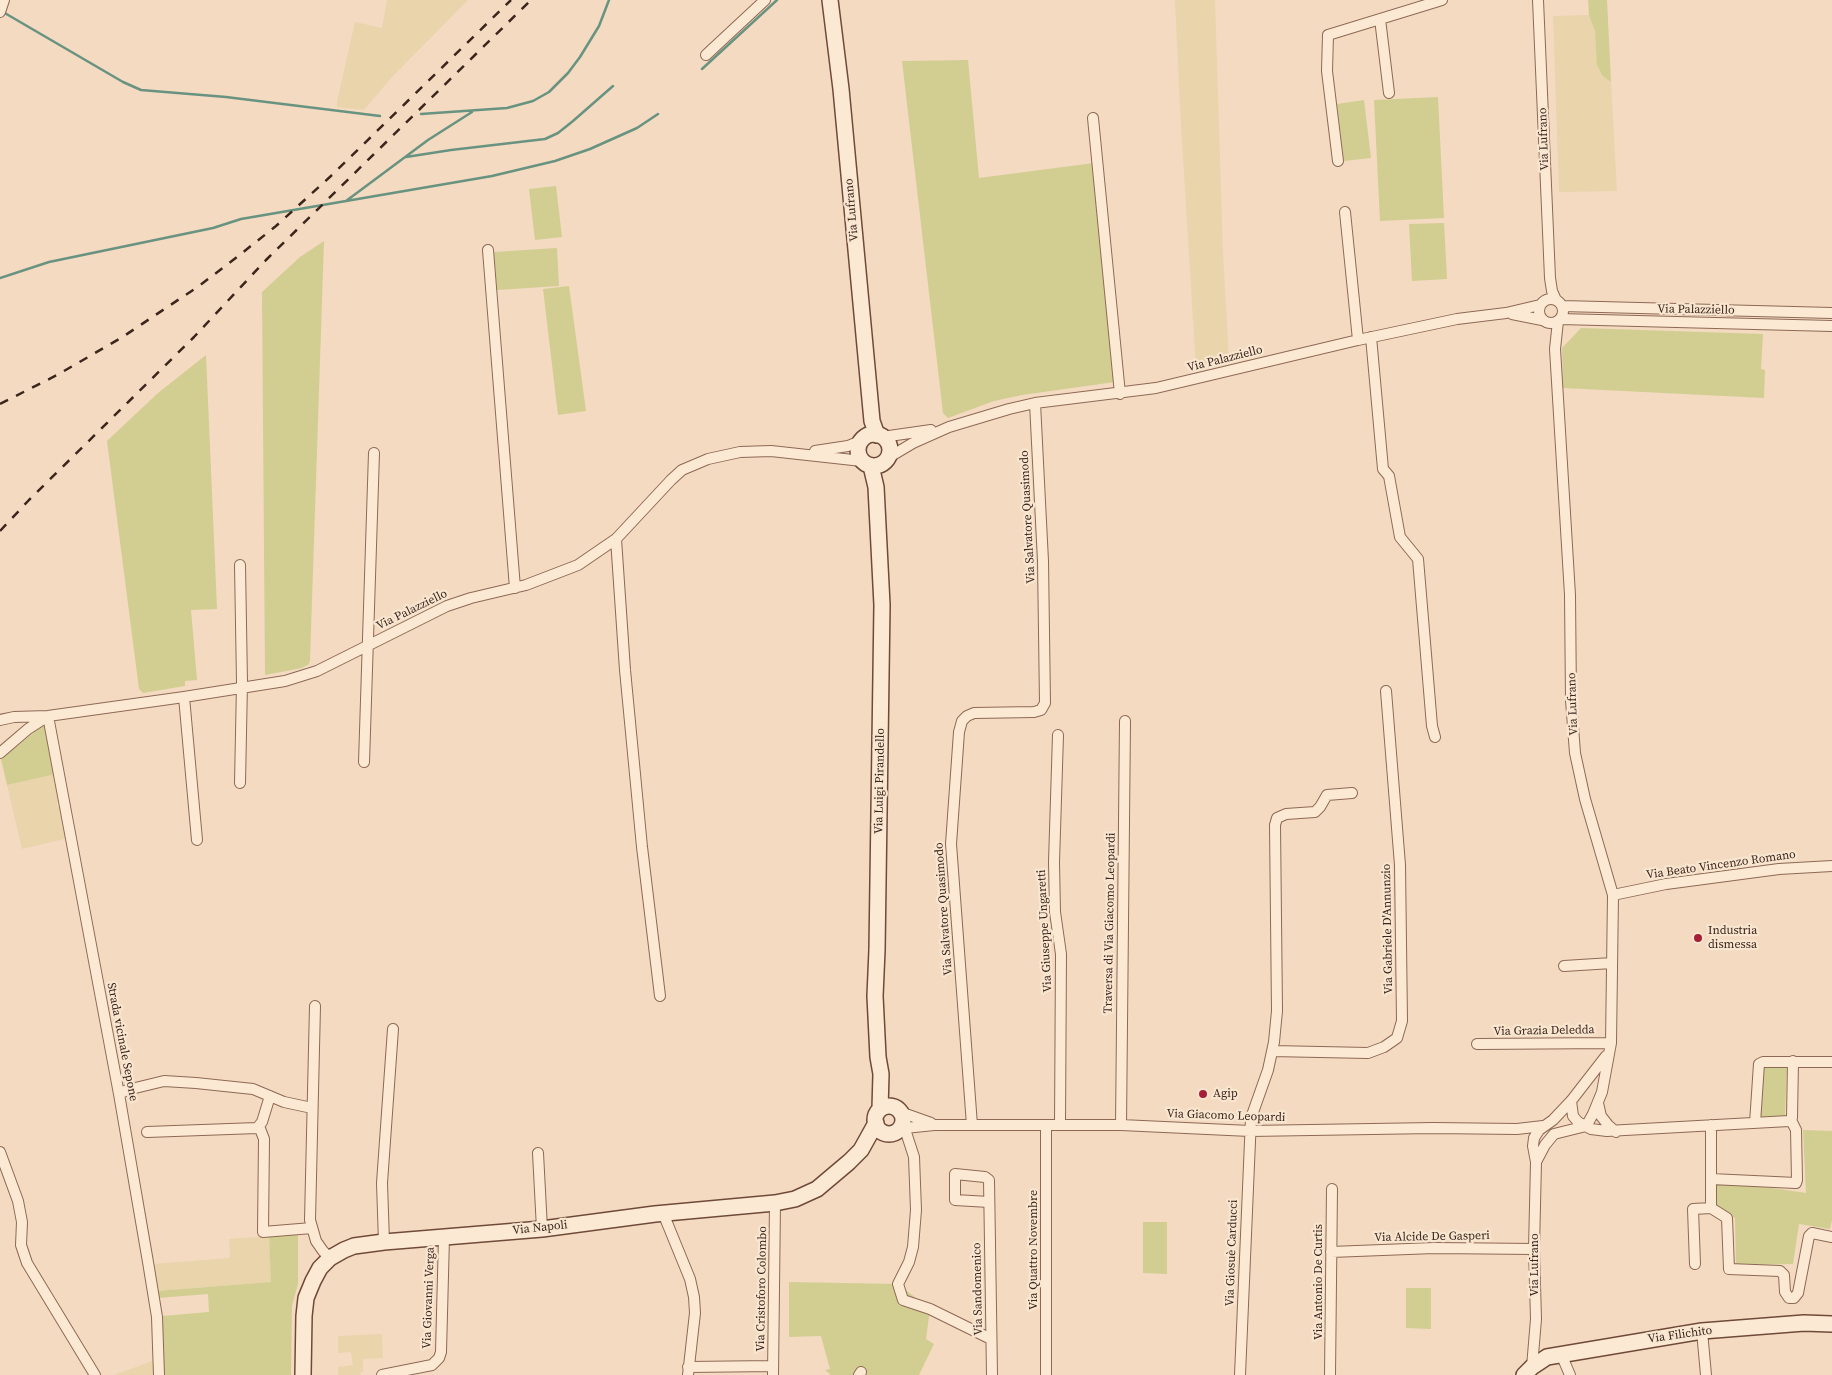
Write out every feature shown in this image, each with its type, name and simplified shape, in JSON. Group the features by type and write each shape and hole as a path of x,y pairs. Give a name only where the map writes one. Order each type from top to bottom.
{"street":[{"path":"706,55 765,0"},
{"name":"Via Lufrano","path":"830,0 842,99 871,434"},
{"path":"1338,161 1327,71 1328,35 1442,0"},
{"name":"Via Lufrano","path":"1538,0 1550,278"},
{"path":"1380,19 1389,93"},
{"path":"1093,118 1120,394"},
{"path":"1345,212 1358,340"},
{"path":"488,250 515,588"},
{"path":"1550,278 1552,291 1563,313 1559,320 1545,322 1538,313 1550,278"},
{"path":"1542,302 1548,299 1559,303"},
{"name":"Via Palazziello","path":"0,720 14,717 48,716 184,697 285,681 303,676 333,664 447,606 546,579 578,565 616,539 663,487 682,470 708,459 740,452 771,451 875,463 913,442 949,427 1035,403 1120,394 1156,388 1371,337 1457,319 1506,313 1542,302"},
{"name":"Via Palazziello","path":"1559,303 1832,313"},
{"name":"Via Palazziello","path":"1506,313 1545,322"},
{"name":"Via Lufrano","path":"1559,320 1555,349 1570,595 1575,753 1585,799 1614,895 1611,1043 1599,1100 1588,1123 1585,1125"},
{"name":"Via Palazziello","path":"1559,320 1832,326"},
{"name":"Via Lufrano","path":"1545,322 1555,349"},
{"path":"1371,337 1383,469 1389,476 1400,537 1418,559 1432,726 1435,737"},
{"name":"Via Salvatore Quasimodo","path":"972,1125 951,844 958,732 962,721 974,713 1034,712 1040,710 1045,703 1043,561 1035,403"},
{"name":"Via Palazziello","path":"799,454 848,446 871,434 949,427"},
{"path":"871,434 888,445 889,450 875,463 858,454 871,434"},
{"path":"364,762 374,453"},
{"name":"Via Luigi Pirandello","path":"875,463 882,605 875,996 878,1057 881,1074 898,1124"},
{"path":"616,539 626,680 642,846 660,996"},
{"path":"240,565 242,687 240,783"},
{"name":"Via Gabriele D'Annunzio","path":"1272,1051 1368,1053 1384,1047 1397,1038 1402,1021 1400,865 1386,691"},
{"path":"184,697 197,840"},
{"path":"0,753 28,729 48,716"},
{"name":"Strada vicinale Sepone","path":"48,716 119,1094 157,1317 159,1375"},
{"name":"Traversa di Via Giacomo Leopardi","path":"1121,1124 1125,722"},
{"name":"Via Giuseppe Ungaretti","path":"1058,735 1054,862 1055,912 1060,954 1060,1125"},
{"path":"1250,1131 1250,1118 1268,1070 1277,1011 1274,833 1277,818 1286,814 1315,812 1327,795 1352,793"},
{"name":"Via Beato Vincenzo Romano","path":"1614,895 1694,880 1779,869 1832,866"},
{"path":"1564,966 1612,963"},
{"path":"315,1006 310,1220 319,1246 330,1258"},
{"path":"384,1242 382,1183 393,1029"},
{"name":"Via Grazia Deledda","path":"1477,1044 1611,1043"},
{"name":"Via Lufrano","path":"1528,1371 1536,1320 1534,1249 1536,1162 1533,1146 1534,1138 1543,1126 1553,1120 1579,1092 1608,1054"},
{"path":"1755,1122 1758,1066 1763,1062 1832,1062"},
{"path":"1711,1179 1796,1183 1796,1130 1791,1120 1793,1062"},
{"name":"Via Luigi Pirandello","path":"878,1116 881,1074"},
{"path":"119,1094 126,1090 164,1081 253,1089 284,1102 312,1108"},
{"path":"1579,1092 1586,1087 1593,1088 1599,1100 1601,1116 1608,1126 1616,1132"},
{"path":"270,1096 259,1126 264,1139 264,1232 312,1228"},
{"path":"1571,1101 1573,1116 1585,1125 1591,1129 1616,1132 1791,1120"},
{"path":"898,1124 881,1131 878,1116 888,1106 898,1124 901,1135 910,1142 914,1157 916,1222 909,1262 898,1284 903,1300 930,1309 991,1339"},
{"name":"Via Napoli","path":"861,1150 878,1116"},
{"name":"Via Giacomo Leopardi","path":"898,1124 934,1124"},
{"name":"Via Giacomo Leopardi","path":"898,1124 1121,1124 1250,1131 1433,1128 1517,1129 1543,1126"},
{"name":"Via Napoli","path":"303,1375 304,1316 306,1298 312,1281 320,1268 330,1258 354,1246 542,1229 663,1213 795,1199 827,1182 861,1150 898,1124"},
{"name":"Via Quattro Novembre","path":"1046,1125 1046,1375"},
{"path":"1534,1138 1548,1140 1558,1132 1585,1125"},
{"path":"147,1132 252,1129 259,1126"},
{"path":"1711,1126 1711,1208"},
{"name":"Via Giacomo Leopardi","path":"1517,1129 1534,1138"},
{"name":"Via Giosuè Carducci","path":"1240,1375 1250,1131"},
{"name":"Via Lufrano","path":"1536,1162 1548,1140"},
{"path":"0,1152 18,1201 22,1222 21,1245 27,1263 95,1375"},
{"path":"538,1153 542,1229"},
{"name":"Via Antonio De Curtis","path":"1330,1375 1332,1190"},
{"name":"Via Cristoforo Colombo","path":"774,1370 775,1202"},
{"name":"Via Sandomenico","path":"989,1202 992,1375"},
{"path":"1694,1264 1692,1209 1711,1208 1727,1218 1729,1269 1780,1271 1784,1275 1785,1292 1789,1298 1794,1298 1798,1293 1809,1236 1812,1234 1832,1237"},
{"path":"663,1213 692,1288 695,1313 688,1371 774,1370"},
{"name":"Via Giovanni Verga","path":"382,1375 432,1365 439,1358 441,1352 444,1237"},
{"name":"Via Alcide De Gasperi","path":"1331,1252 1434,1248 1534,1249"},
{"name":"Via Filichito","path":"1528,1371 1547,1357 1702,1330 1804,1323 1832,1324"},
{"path":"1702,1330 1706,1375"},
{"path":"1561,1354 1570,1375"}],"shaded area":[{"path":"387,0 468,0 391,78 364,110 337,107 355,22 382,28"},
{"path":"1175,0 1215,0 1223,254 1229,360 1196,369 1180,108"},
{"path":"1588,0 1607,0 1611,82 1602,75 1597,65 1595,31 1589,15"},
{"path":"1589,15 1594,25 1599,70 1611,82 1617,191 1559,192 1553,16"},
{"path":"968,60 979,178 1094,163 1115,382 1022,395 994,401 948,418 943,413 902,61"},
{"path":"1438,97 1444,218 1380,221 1374,100"},
{"path":"1364,100 1371,158 1344,161 1337,104"},
{"path":"556,186 562,237 535,240 529,189"},
{"path":"1444,223 1447,279 1412,281 1409,224"},
{"path":"324,241 310,660 309,664 302,668 265,675 262,292 300,257"},
{"path":"557,248 559,286 497,290 494,252"},
{"path":"569,286 586,411 558,415 543,289"},
{"path":"1581,328 1763,334 1761,369 1765,370 1764,398 1563,388 1562,348"},
{"path":"206,355 217,609 191,610 197,680 185,681 185,686 143,693 139,689 107,441 158,393"},
{"path":"42,726 45,726 56,774 7,785 1,759"},
{"path":"56,774 60,795 57,803 58,807 61,807 68,838 22,849 7,785"},
{"path":"1787,1064 1785,1116 1758,1118 1761,1067"},
{"path":"1803,1130 1832,1131 1832,1220 1830,1229 1799,1224 1793,1264 1736,1265 1735,1218 1711,1208 1711,1179 1806,1193"},
{"path":"1143,1222 1167,1222 1167,1274 1143,1273"},
{"path":"298,1235 298,1284 292,1306 291,1375 162,1375 162,1316 209,1312 208,1294 158,1298 157,1291 271,1282 269,1236"},
{"path":"269,1236 271,1282 157,1291 153,1264 230,1258 229,1239"},
{"path":"789,1282 898,1284 930,1309 926,1339 934,1344 919,1375 868,1375 861,1372 859,1375 831,1375 825,1370 830,1369 821,1336 789,1337"},
{"path":"1406,1288 1431,1288 1431,1329 1406,1328"},
{"path":"382,1334 383,1358 363,1359 363,1372 360,1372 361,1375 338,1375 338,1367 353,1365 351,1352 338,1353 338,1336"},
{"path":"155,1360 156,1375 114,1375 128,1370"}],"waterway":[{"path":"421,114 507,108 533,101 549,92 568,73 580,57 599,26 609,0"},
{"path":"702,69 777,0"},
{"path":"3,12 123,82 141,90 226,97 380,116"},
{"path":"406,157 545,139 558,133 613,86"},
{"path":"346,201 428,140 472,112"},
{"path":"0,278 49,262 213,228 241,219 492,176 555,161 590,149 637,128 658,114"}],"railway":[{"path":"0,404 57,375 121,338 199,286 237,257 276,226 332,175 511,0"},
{"path":"0,531 194,337 266,260 531,0"}],"place":[{"name":"Industria dismessa","path":"1698,938"},
{"name":"Agip","path":"1203,1094"}]}
